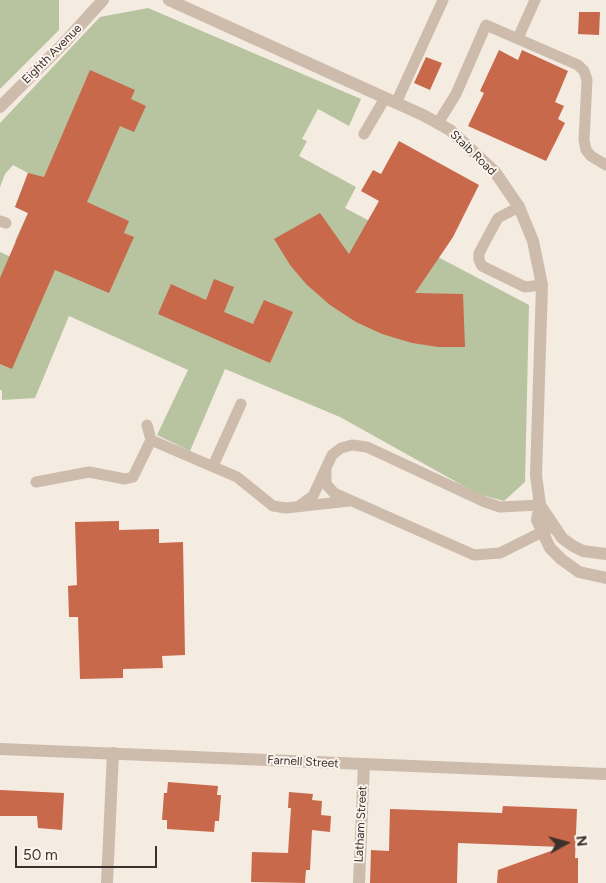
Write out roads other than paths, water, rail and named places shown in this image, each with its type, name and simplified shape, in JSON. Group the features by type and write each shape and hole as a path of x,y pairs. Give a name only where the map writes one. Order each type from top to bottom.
{"street":[{"name":"Eighth Avenue","path":"0,107 65,42 103,0"},
{"name":"Staib Road","path":"169,0 438,123 474,150 495,172 519,207 533,241 542,285 536,475 540,505 537,520 550,548 569,566 588,576 606,578"},
{"name":"Staib Road","path":"540,505 562,538 584,551 606,554"},
{"name":"Farnell Street","path":"0,749 606,774"},
{"path":"107,883 113,753"},
{"name":"Latham Street","path":"359,883 364,764"}],"lane":[{"path":"364,134 390,100 443,0"},
{"path":"518,38 535,0"},
{"path":"438,123 456,94 486,25 578,65 584,71 587,80 584,140 586,150 591,156 606,165"},
{"path":"519,207 498,218 479,253 479,260 482,266 525,287 542,285"},
{"path":"213,466 241,404"},
{"path":"36,482 90,472 125,479 133,478 151,440 147,425"},
{"path":"151,440 237,477 273,506 286,508 350,501"},
{"path":"299,506 313,496 332,455 341,448 352,445 367,447 485,502 500,506 540,505"},
{"path":"326,468 326,484 334,493 474,555 486,556 500,553 553,526"}]}
